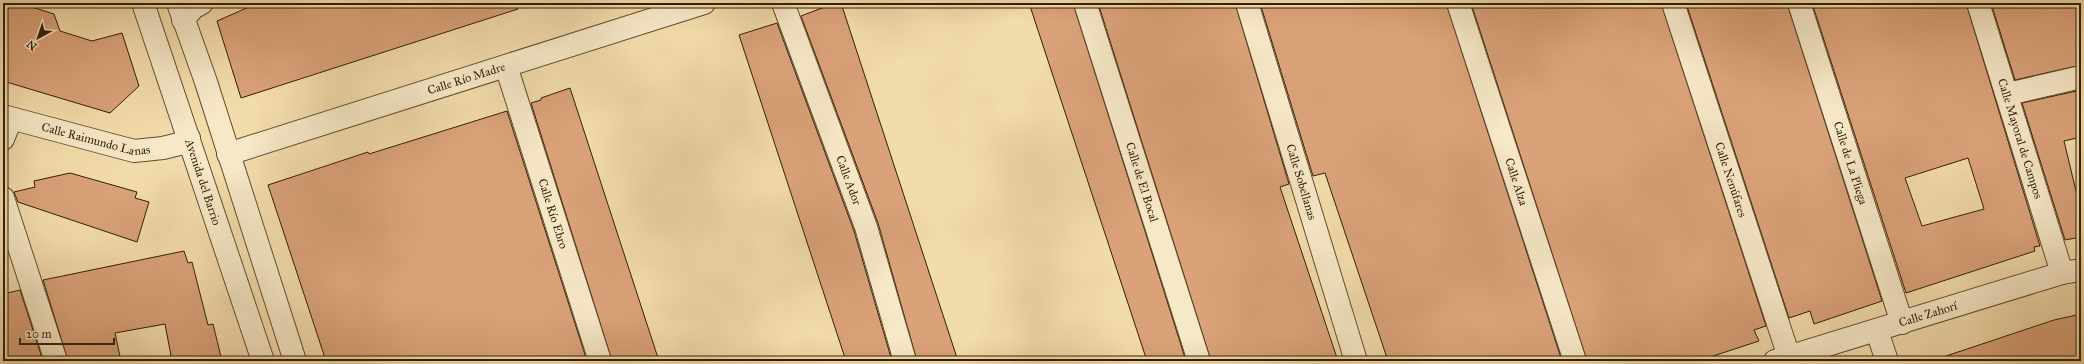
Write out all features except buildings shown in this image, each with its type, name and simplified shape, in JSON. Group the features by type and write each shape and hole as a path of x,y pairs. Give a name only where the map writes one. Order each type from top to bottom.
{"street":[{"name":"Avenida del Barrio","path":"143,3 263,361"},
{"path":"202,3 193,8 180,12 206,82 295,361"},
{"name":"Calle Río Madre","path":"197,164 203,172 218,178 229,158 506,66 704,3"},
{"name":"Calle Ador","path":"783,3 866,227 905,361"},
{"name":"Calle de El Bocal","path":"1085,3 1199,361"},
{"name":"Calle Sobellanas","path":"1248,3 1356,361"},
{"name":"Calle Alza","path":"1458,3 1575,361"},
{"name":"Calle Nenúfares","path":"1673,3 1782,359"},
{"name":"Calle de La Pliega","path":"1799,3 1902,322"},
{"name":"Calle Mayoral de Campos","path":"1978,3 2008,94 2072,272"},
{"name":"Calle Río Ebro","path":"506,66 600,361"},
{"path":"2008,94 2081,77"},
{"name":"Calle Raimundo Lanas","path":"7,117 134,151 165,148 179,144 188,138"},
{"path":"3,139 7,117"},
{"path":"188,138 198,135 213,138 229,158"},
{"path":"3,198 56,361"},
{"name":"Calle Zahorí","path":"1782,359 2072,272"},
{"path":"1878,331 1886,361"}]}
